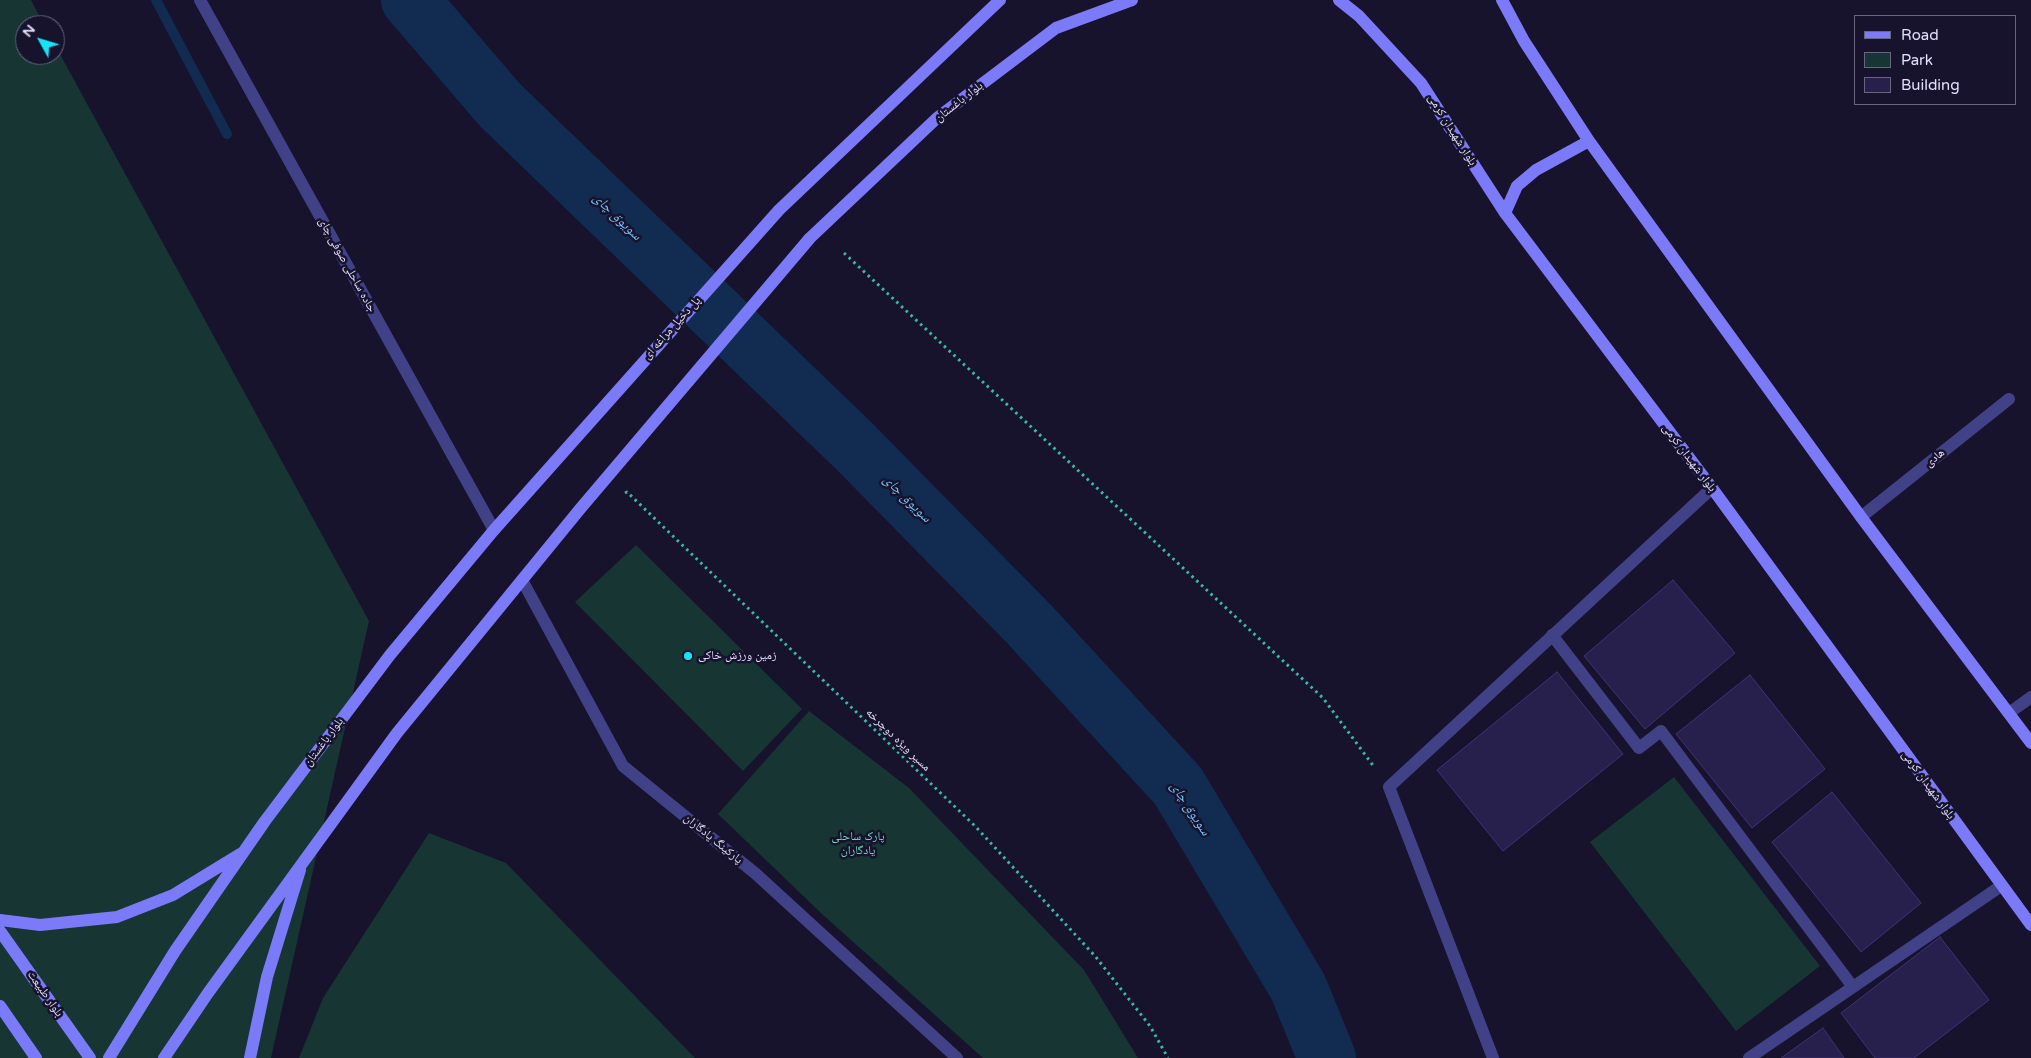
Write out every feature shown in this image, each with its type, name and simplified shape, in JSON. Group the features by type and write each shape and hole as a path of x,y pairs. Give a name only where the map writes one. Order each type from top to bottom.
{"main road":[{"name":"پل دخیل مراغه ای","path":"566,447 779,210 1000,0"},
{"name":"بلوار باغستان","path":"522,580 810,238 937,118 1056,28 1132,0"},
{"name":"بلوار شهیدان کرمی","path":"1338,0 1359,16 1422,83 1505,213 1712,488 2031,925"},
{"path":"1502,0 1524,41 1589,141 1861,517 2031,743"},
{"path":"1505,213 1516,186 1536,170 1589,141"},
{"name":"بلوار باغستان","path":"110,1058 175,951 244,851 390,655 566,447"},
{"path":"164,1058 208,993 397,733 522,580"},
{"path":"0,920 40,925 117,917 173,895 244,851"},
{"path":"250,1058 267,977 304,860"},
{"name":"بلوار طبیعت","path":"0,931 90,1058"},
{"path":"0,1006 36,1058"}],"street":[{"name":"جاده ساحلی صوفی چای","path":"200,0 494,530"},
{"name":"هادی","path":"1861,517 2009,398"},
{"path":"1493,1058 1389,787 1712,488"},
{"name":"پارکینگ یادگاران","path":"522,580 623,766 756,874 957,1058"},
{"path":"1552,635 1639,748 1661,731 1853,987"},
{"path":"2009,713 2031,697"},
{"path":"1749,1058 2001,886"}],"path":[{"path":"844,253 1323,698 1389,787"},
{"name":"مسیر ویژه دوچرخه","path":"617,496 627,492 976,826 1095,956 1150,1026 1168,1058"}],"green space":[{"path":"0,0 31,0 39,15 15,15 15,65 65,65 65,63 369,621 271,1058 0,1058"},
{"name":"زمین ورزش خاکی","path":"636,545 802,709 743,771 575,602"},
{"name":"پارک ساحلی یادگاران","path":"809,711 909,788 1084,970 1138,1058 983,1058 822,914 718,814"},
{"path":"1674,777 1820,966 1736,1031 1590,842"},
{"path":"429,833 506,863 695,1058 299,1058 323,998"}],"building":[{"path":"1673,580 1735,653 1645,729 1584,656"},
{"path":"1557,672 1623,754 1503,851 1437,770"},
{"path":"1750,675 1825,769 1752,828 1676,734"},
{"path":"1832,792 1921,903 1861,952 1772,842"},
{"path":"1940,937 1989,1000 1914,1058 1875,1058 1841,1013"},
{"path":"1823,1028 1844,1058 1781,1058"}],"waterway":[{"path":"156,0 227,134"},
{"name":"سویوق چای","path":"410,0 500,105 854,446 1030,625 1178,786 1298,987 1327,1058"}],"place":[{"name":"زمین ورزش خاکی","path":"688,656"}]}
